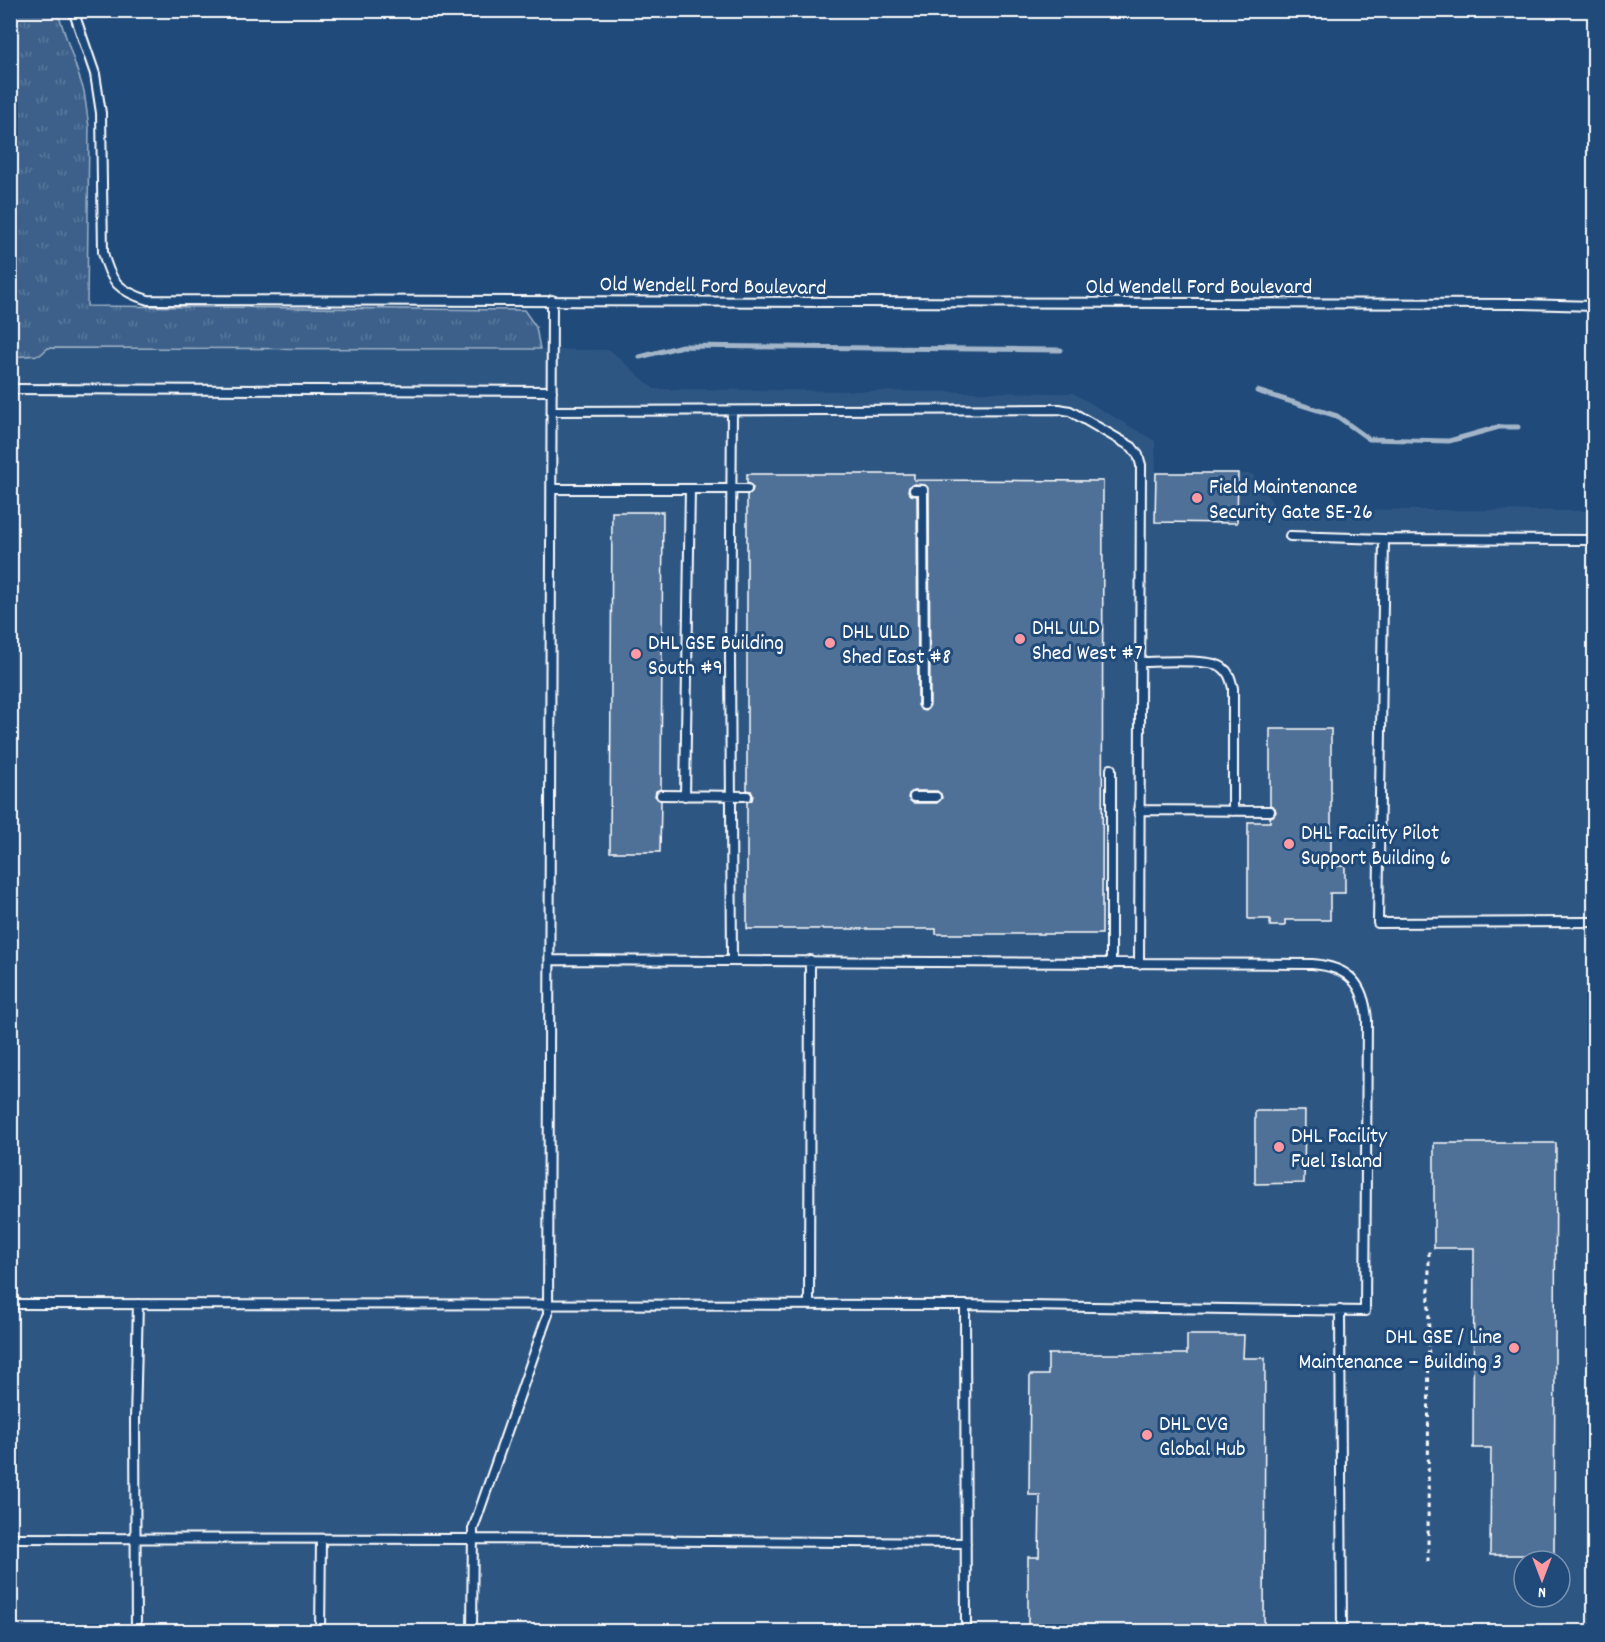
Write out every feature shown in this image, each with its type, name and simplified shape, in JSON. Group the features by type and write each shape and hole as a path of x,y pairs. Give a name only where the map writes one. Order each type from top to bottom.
{"lane":[{"name":"Old Wendell Ford Boulevard","path":"73,10 95,74 101,113 103,252 107,271 116,283 131,295 148,300 1594,306"},
{"path":"472,1632 473,1529 548,1314 552,300"},
{"path":"10,389 552,391"},
{"path":"552,411 1059,410 1070,411 1132,447 1141,465 1139,964"},
{"path":"732,411 730,656 732,961"},
{"path":"552,489 747,489"},
{"path":"686,796 690,489"},
{"path":"914,490 923,490 924,705"},
{"path":"1290,536 1594,540"},
{"path":"1384,538 1378,923 1594,922"},
{"path":"1140,662 1210,662 1222,666 1230,676 1233,688 1233,811"},
{"path":"1111,769 1111,963"},
{"path":"661,795 747,796"},
{"path":"914,797 936,797"},
{"path":"1139,810 1270,811"},
{"path":"10,1304 965,1305 1365,1311 1366,1003 1353,980 1344,972 1330,966 1312,964 550,960"},
{"path":"809,1305 810,960"},
{"path":"136,1632 135,1420 138,1304"},
{"path":"965,1305 966,1632"},
{"path":"1340,1310 1342,1632"},
{"path":"10,1538 966,1543"},
{"path":"320,1632 321,1539"}],"path":[{"path":"1428,1562 1429,1249"}],"shaded area":[{"name":"DHL CVG Global Hub","path":"10,242 48,348 610,350 654,389 1073,393 1155,441 1156,473 1252,474 1277,509 1594,511 1594,1631 11,1631"}],"green space":[{"path":"10,11 54,11 60,19 84,91 89,127 87,306 524,310 536,327 540,349 48,348 40,355 11,357"}],"building":[{"name":"Field Maintenance Security Gate SE-26","path":"1156,473 1238,473 1237,523 1155,522"},
{"path":"747,474 914,474 914,480 1103,481 1102,934 936,934 936,929 747,929 747,802 752,800 753,795 747,790 747,495 752,492 753,488 747,483","holes":["914,484 925,485 929,490 930,705 925,711 921,710 918,705 917,496 911,495 908,491 909,487","913,791 937,791 942,798 937,803 913,803 908,798"]},
{"name":"DHL GSE Building South #9","path":"612,512 663,512 661,789 656,791 655,796 661,801 660,852 610,852"},
{"name":"DHL Facility Pilot Support Building 6","path":"1270,729 1331,729 1331,866 1345,866 1345,893 1330,893 1330,920 1285,920 1285,926 1270,926 1270,919 1248,919 1248,822 1270,822 1270,817 1276,812 1275,808 1270,805"},
{"name":"DHL Facility Fuel Island","path":"1255,1111 1305,1111 1304,1183 1255,1184"},
{"name":"DHL GSE / Line Maintenance – Building 3","path":"1434,1143 1556,1143 1554,1549 1512,1549 1512,1555 1490,1555 1491,1448 1473,1448 1474,1248 1434,1248"},
{"name":"DHL CVG Global Hub","path":"1187,1335 1244,1335 1243,1358 1265,1358 1264,1632 1028,1632 1028,1557 1039,1557 1040,1495 1029,1495 1030,1375 1048,1375 1048,1354 1187,1354"}],"waterway":[{"path":"640,357 682,346 1061,350"},
{"path":"1257,391 1337,416 1369,439 1449,441 1499,427 1518,427"}],"place":[{"name":"Field Maintenance Security Gate SE-26","path":"1197,498"},
{"name":"DHL ULD Shed West #7","path":"1020,639"},
{"name":"DHL ULD Shed East #8","path":"830,643"},
{"name":"DHL GSE Building South #9","path":"636,654"},
{"name":"DHL Facility Pilot Support Building 6","path":"1289,844"},
{"name":"DHL Facility Fuel Island","path":"1279,1147"},
{"name":"DHL GSE / Line Maintenance – Building 3","path":"1514,1348"},
{"name":"DHL CVG Global Hub","path":"1147,1435"}]}
